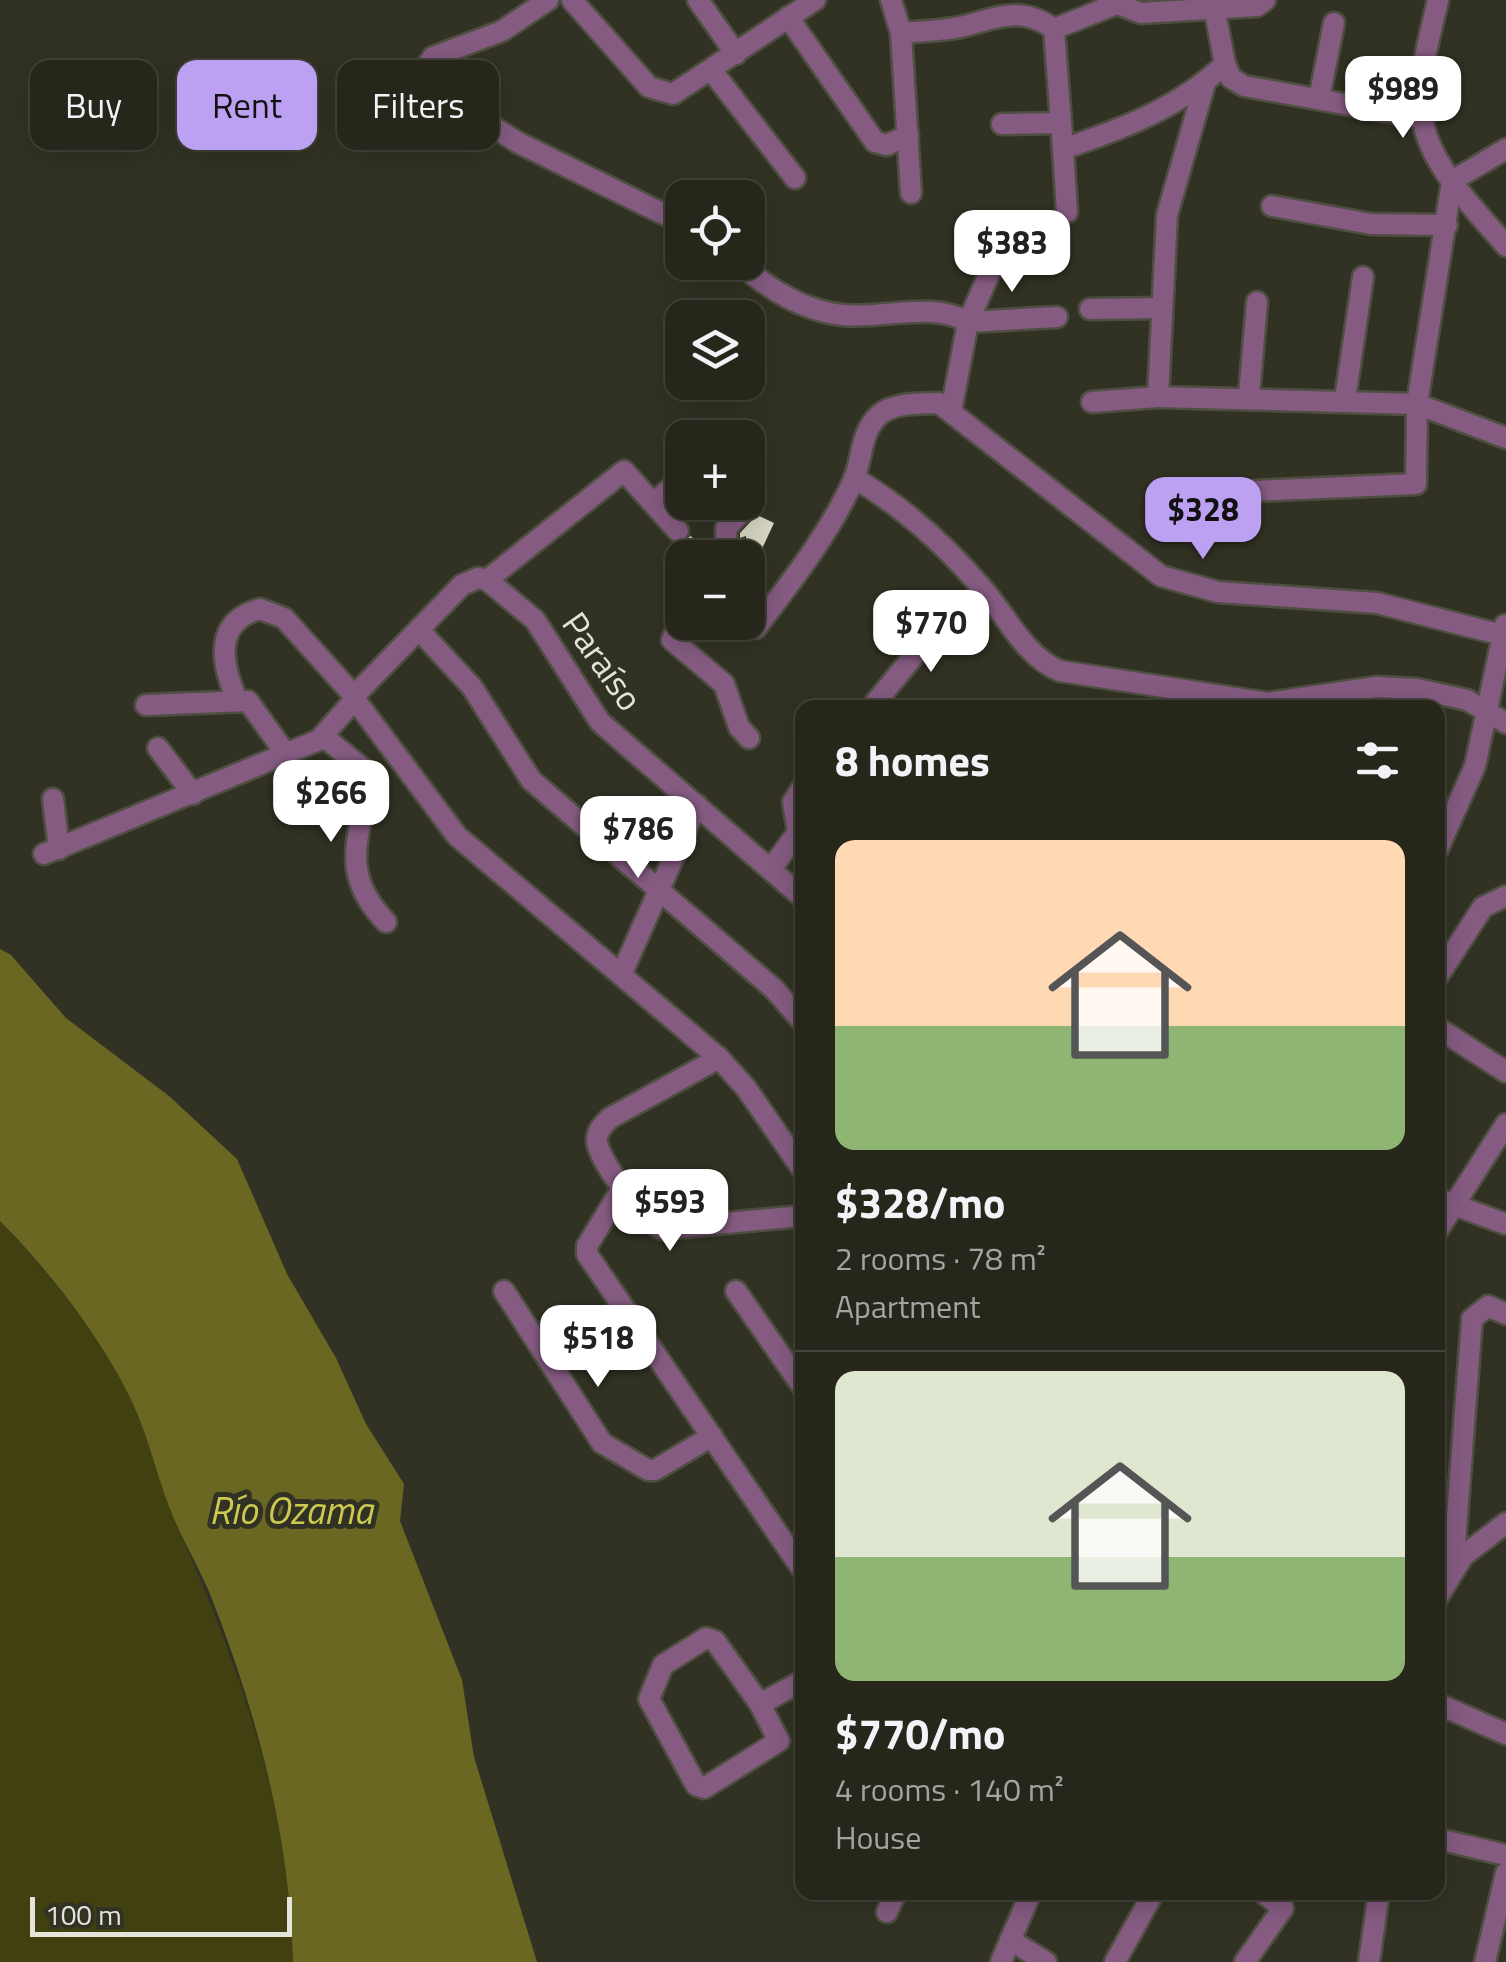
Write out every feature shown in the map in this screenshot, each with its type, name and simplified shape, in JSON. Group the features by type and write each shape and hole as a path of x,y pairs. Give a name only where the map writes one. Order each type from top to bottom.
{"street":[{"path":"548,0 502,30 433,57 423,72 428,85 517,142 665,215"},
{"path":"572,0 649,87 672,94 815,0"},
{"path":"698,0 736,54"},
{"path":"891,0 900,34 911,193"},
{"path":"1054,29 1110,3 1141,13 1257,6 1264,0"},
{"path":"1438,0 1427,50 1422,118 1452,180 1506,246"},
{"path":"1214,7 1224,64 1232,78 1244,86 1422,118"},
{"path":"900,34 971,24 1014,13 1041,20 1054,29"},
{"path":"788,17 874,142 887,145 908,135"},
{"path":"1319,98 1334,23"},
{"path":"1054,29 1067,212"},
{"path":"1063,149 1130,126 1206,82 1224,64"},
{"path":"712,71 795,178"},
{"path":"1158,398 1167,215 1206,82"},
{"path":"1002,124 1061,123"},
{"path":"1452,180 1506,149"},
{"path":"1255,492 1416,484 1417,404 1452,180"},
{"path":"1272,206 1371,224 1446,225"},
{"path":"951,411 968,322 989,266 1005,238"},
{"path":"1345,399 1363,277"},
{"path":"762,280 810,309 845,315 927,312 956,315 968,322 1058,317"},
{"path":"1249,396 1257,302"},
{"path":"1090,309 1161,308"},
{"path":"1092,402 1249,396 1417,404 1506,438"},
{"path":"765,616 801,569 854,478 865,436 883,412 939,403 1161,576 1218,592 1377,603 1504,629 1497,716 1445,833"},
{"path":"53,798 52,851 323,736 462,585 478,578 488,580 623,472 678,531"},
{"path":"854,478 883,495 951,554 1038,658 1060,671 1248,700"},
{"path":"654,503 665,494"},
{"name":"Paraíso","path":"488,580 525,610 549,639 596,718 795,891"},
{"path":"877,700 916,653 937,607"},
{"path":"236,700 224,669 226,634 237,620 260,610 284,618 356,696 457,836 718,1058 746,1088 795,1159"},
{"path":"420,630 472,688 524,772 774,989 795,1013"},
{"path":"672,640 724,684 739,727 750,738"},
{"path":"1288,700 1376,687 1418,689 1497,716"},
{"path":"146,705 236,700 253,706 286,754"},
{"path":"323,736 363,768 369,780 353,866 363,894 386,922"},
{"path":"158,748 194,794"},
{"path":"621,975 697,806"},
{"path":"770,868 795,836"},
{"path":"1445,966 1484,907 1506,896"},
{"path":"1445,1033 1506,1072"},
{"path":"718,1058 610,1118 598,1134 598,1150 646,1220 662,1229 795,1217"},
{"path":"1506,1124 1446,1202 1506,1224"},
{"path":"624,1187 587,1246 587,1254 795,1559"},
{"path":"504,1291 609,1450 656,1470 712,1436"},
{"path":"736,1291 795,1376"},
{"path":"1453,1570 1472,1319 1488,1306 1506,1314"},
{"path":"1445,1584 1463,1556 1506,1523"},
{"path":"711,1638 760,1704 778,1737 777,1745 704,1788 696,1785 649,1695 666,1662 711,1638"},
{"path":"760,1704 795,1685"},
{"path":"1445,1707 1506,1734"},
{"path":"1445,1841 1506,1855"},
{"path":"1485,1962 1506,1873"},
{"path":"887,1912 892,1900"},
{"path":"1001,1962 1025,1900"},
{"path":"1114,1962 1149,1900"},
{"path":"1244,1962 1282,1912 1282,1905 1274,1900"},
{"path":"1369,1962 1378,1900"},
{"path":"1010,1940 1046,1962"}],"shaded area":[{"path":"0,1221 97,1340 139,1418 172,1513 221,1631 257,1738 282,1848 293,1962 0,1962"}],"water":[{"name":"Río Ozama","path":"0,949 11,955 66,1018 169,1096 237,1159 287,1274 336,1358 366,1424 404,1484 400,1521 462,1680 474,1757 537,1962 293,1962 285,1867 268,1774 242,1683 210,1594 174,1519 139,1418 113,1366 59,1288 0,1221"}],"building":[{"path":"752,520 774,523 765,542 746,540 746,536 740,538"}]}
